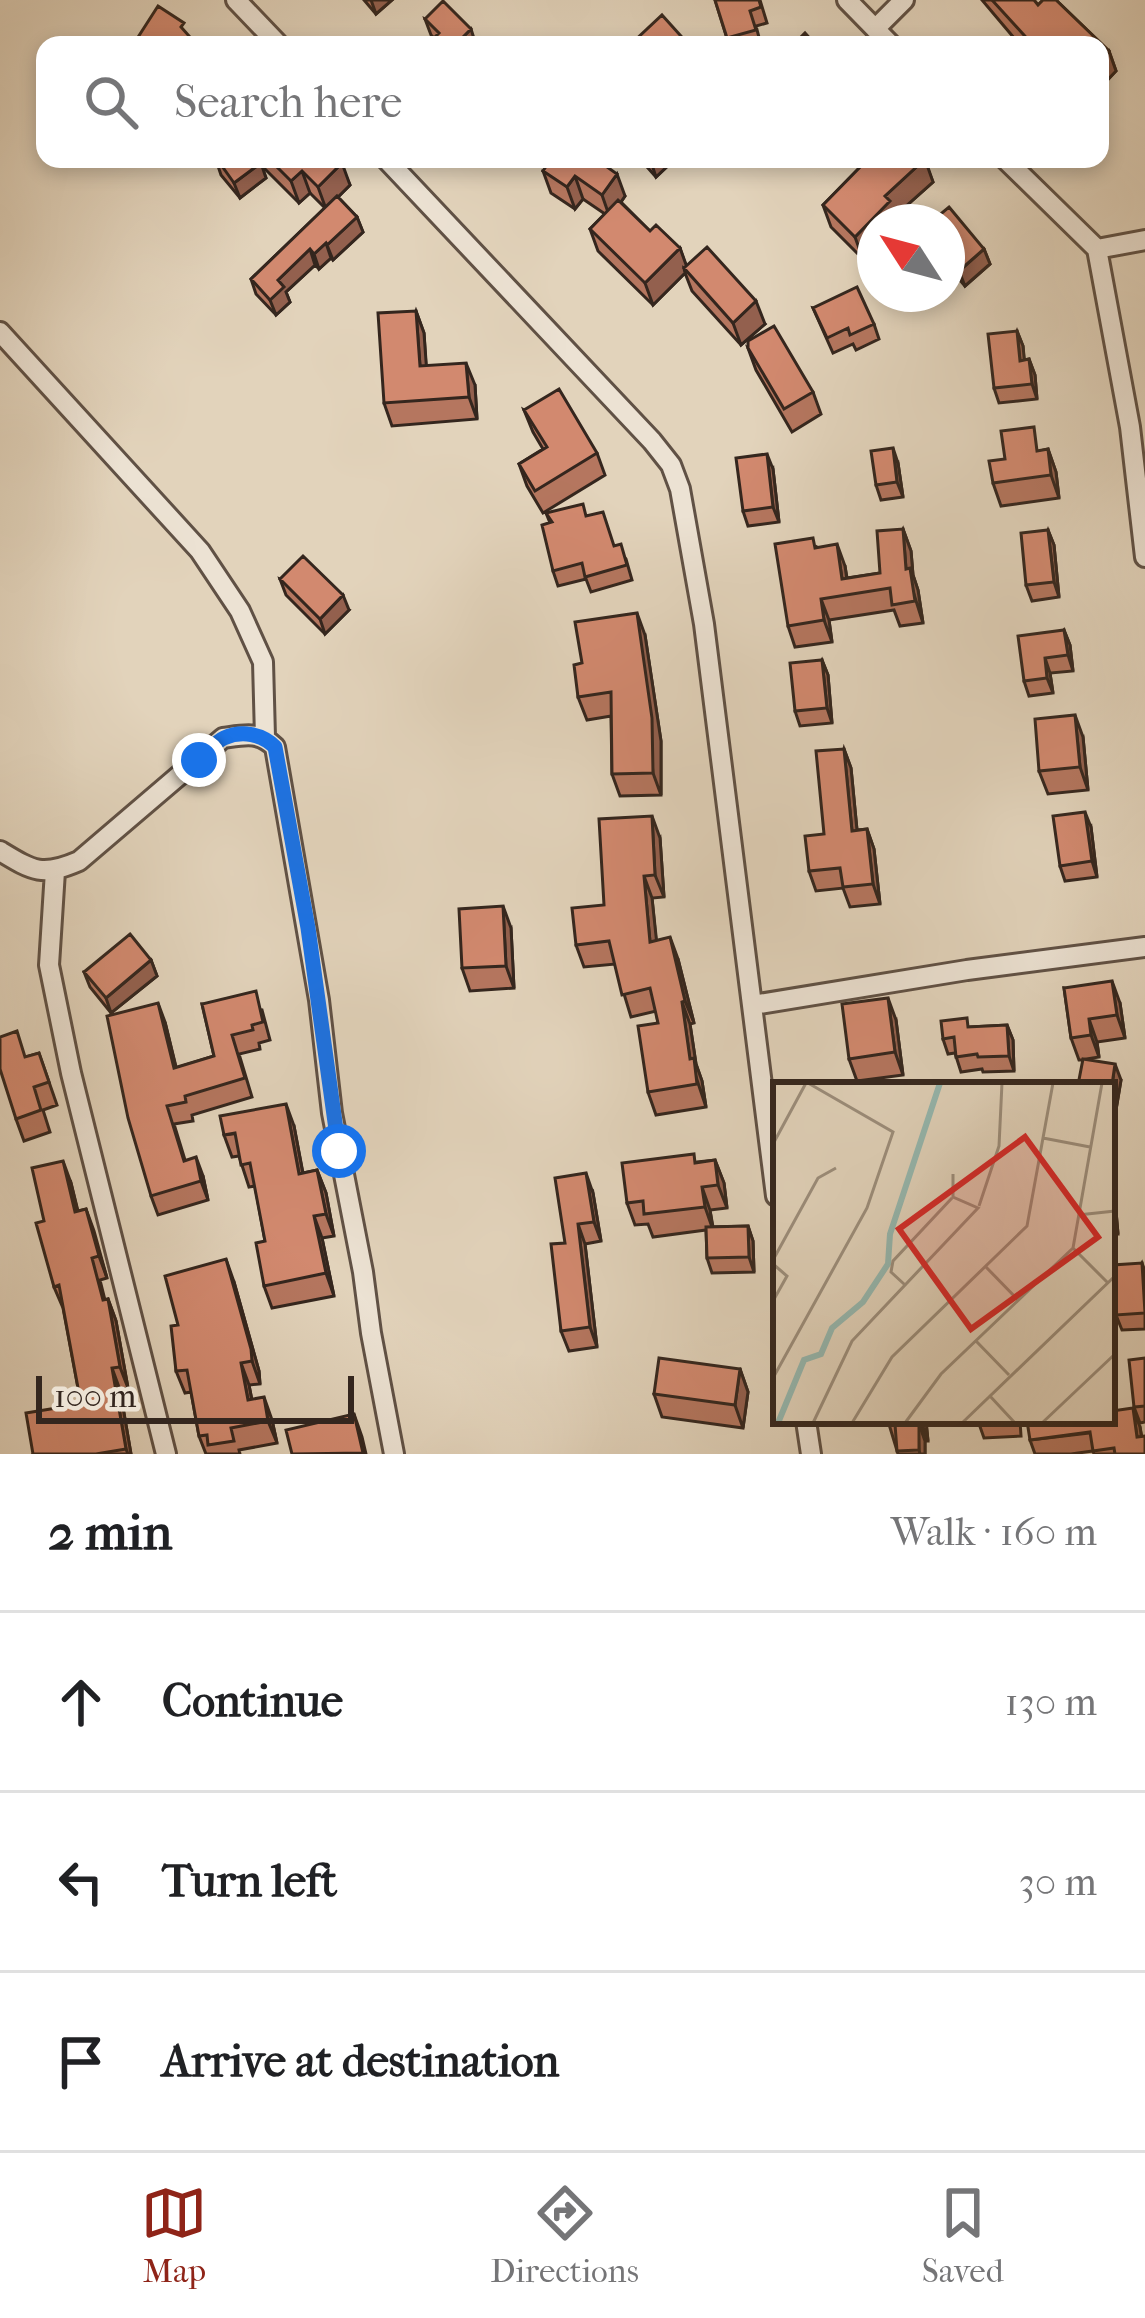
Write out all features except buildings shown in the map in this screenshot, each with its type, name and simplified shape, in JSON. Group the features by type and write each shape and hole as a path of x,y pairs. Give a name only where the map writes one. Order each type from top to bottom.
{"street":[{"path":"236,0 270,36"},
{"path":"847,0 882,36"},
{"path":"875,29 904,0"},
{"path":"394,168 652,441 677,477 704,624 773,1171"},
{"path":"1014,168 1097,249 1130,427 1145,557"},
{"path":"1097,249 1145,240"},
{"path":"0,332 200,550 240,611 263,662 265,737"},
{"path":"0,851 32,871 55,872 79,861 224,738 251,734 265,737 275,747 302,892 332,1113 394,1454"},
{"path":"55,872 49,965 71,1073 166,1454"},
{"path":"753,1005 1145,947"},
{"path":"806,1424 811,1454"}],"route":[{"path":"199,760 224,738 251,734 265,737 275,747 308,928 339,1151"}]}
